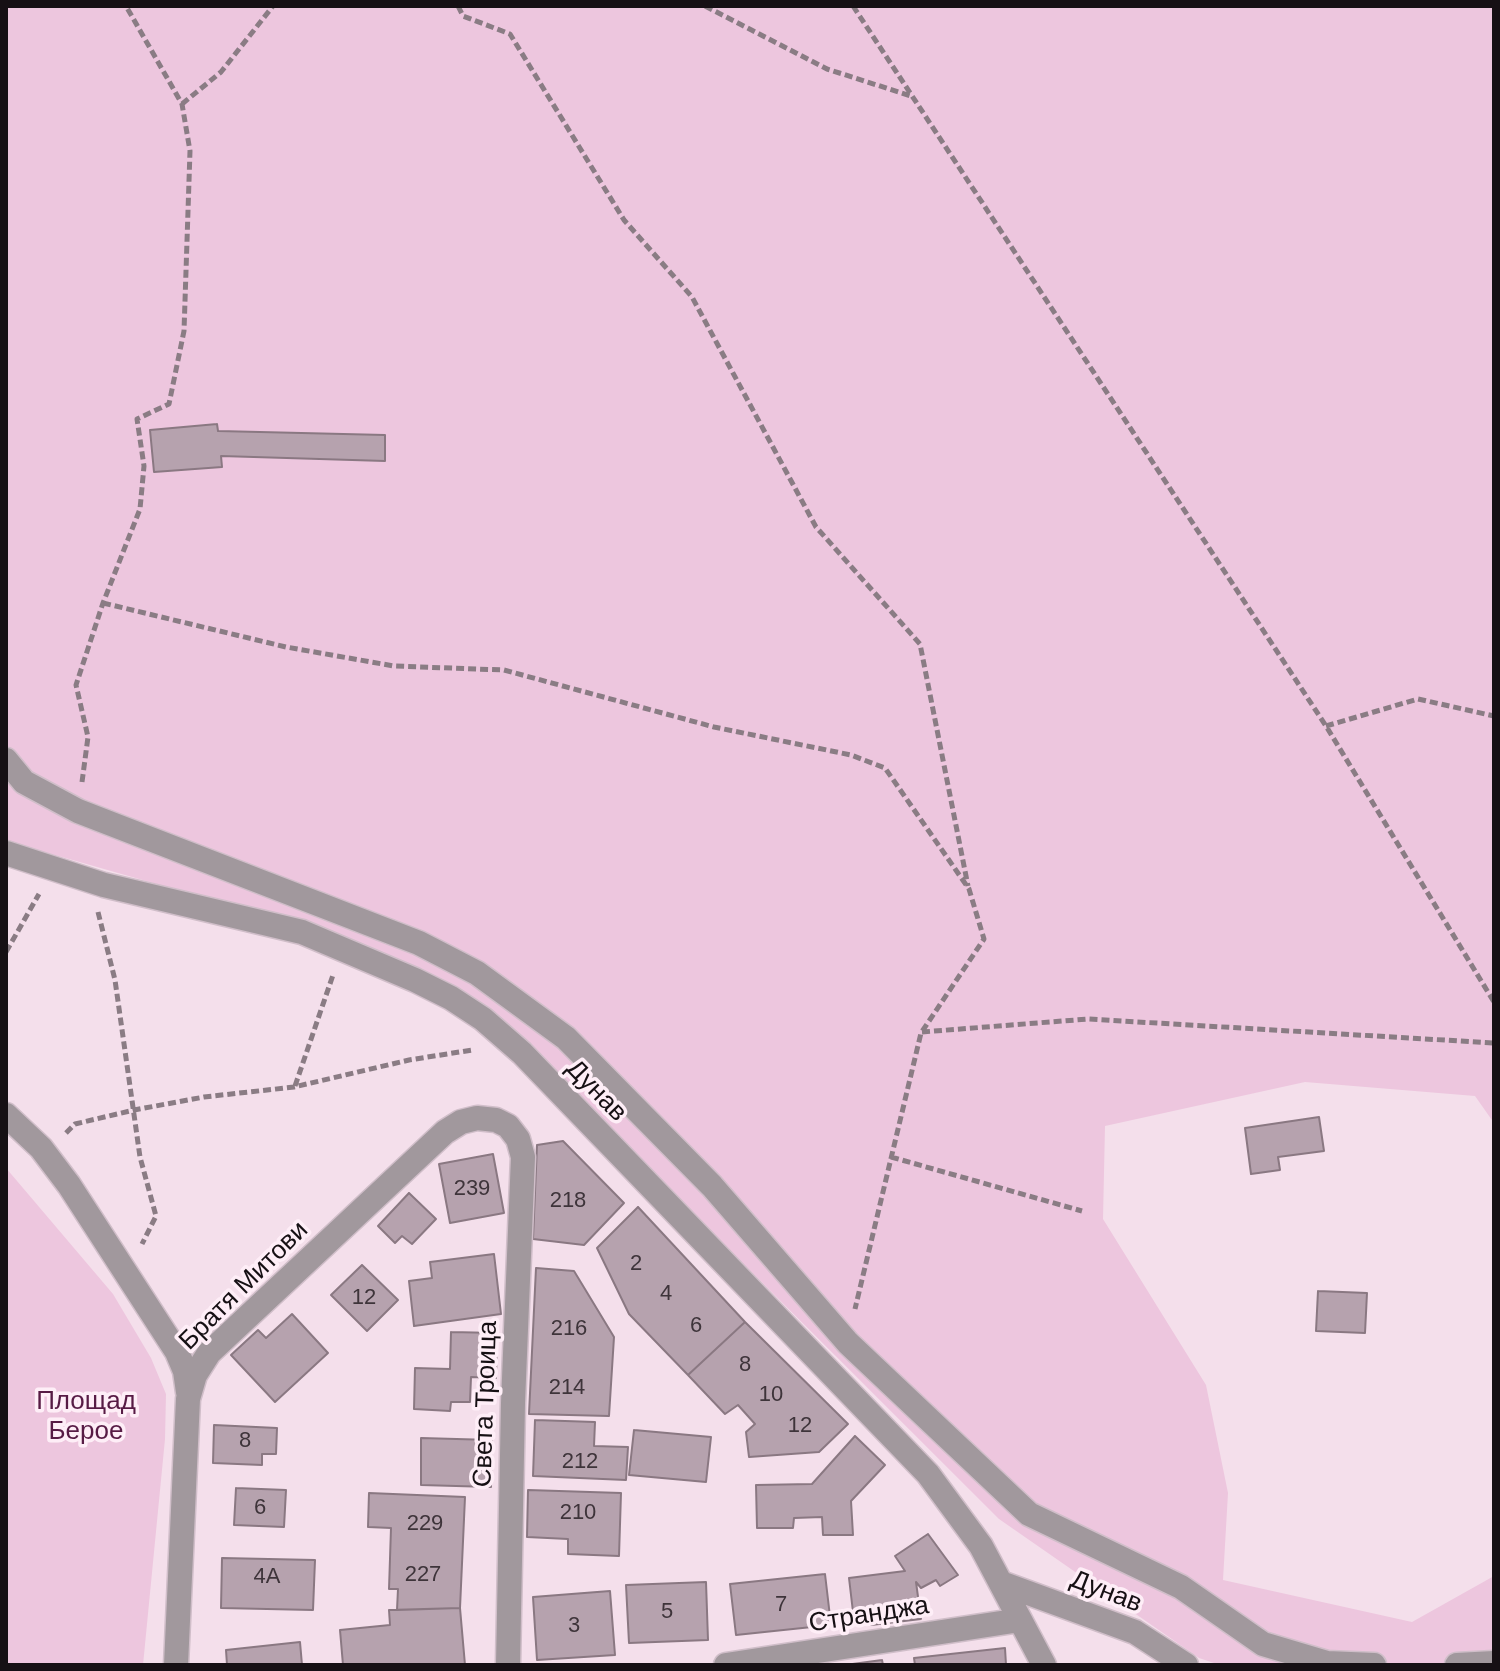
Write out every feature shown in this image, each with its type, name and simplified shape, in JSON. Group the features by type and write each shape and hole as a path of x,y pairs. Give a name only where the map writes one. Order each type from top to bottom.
{"street":[{"path":"6,760 24,782 78,811 419,943 477,973 566,1038 712,1186 848,1343 1029,1514 1181,1587 1263,1644 1327,1663 1374,1665"},
{"name":"Дунав","path":"6,853 88,881 281,926 342,949 451,998 483,1019 522,1053 928,1474 972,1532 1044,1665"},
{"path":"6,1115 46,1154 126,1273 180,1358 187,1377 188,1399"},
{"name":"Братя Митови","path":"176,1665 188,1399 195,1375 209,1353 445,1132 461,1122 490,1119 508,1126 520,1145"},
{"name":"Света Троица","path":"508,1665 513,1403 523,1166 520,1145"},
{"name":"Дунав","path":"1001,1583 1135,1632 1186,1665"},
{"name":"Странджа","path":"726,1665 1020,1620"},
{"path":"1457,1665 1494,1663"}],"path":[{"path":"78,811 88,737 76,685 103,603 140,509 144,466 137,419 169,404 184,331 190,151 182,104 126,6"},
{"path":"182,104 221,72 273,6"},
{"path":"458,6 463,16 510,34 624,220 692,297 816,527 920,644 969,889 984,939 921,1033 848,1343"},
{"path":"705,6 827,69 912,96"},
{"path":"853,6 1326,726 1494,1002"},
{"path":"103,603 286,647 394,666 504,670 714,727 851,755 885,768 969,889"},
{"path":"1326,726 1418,699 1494,716"},
{"path":"6,952 53,869"},
{"path":"88,881 115,980 140,1157 156,1216 126,1273"},
{"path":"294,1087 342,949"},
{"path":"921,1033 1088,1019 1494,1043"},
{"path":"46,1154 75,1124 204,1097 294,1087 409,1060 472,1050"},
{"path":"891,1157 1082,1211"}],"green space":[{"path":"6,6 1494,6 1494,1123 1475,1096 1305,1082 1105,1126 1103,1219 1206,1385 1228,1493 1223,1580 1412,1622 1494,1576 1494,1665 1220,1665 1199,1658 999,1519 518,1039 216,901 6,841"},
{"name":"Площад Берое","path":"6,1168 113,1294 151,1358 166,1394 165,1439 143,1665 6,1665"}],"building":[{"path":"217,424 218,431 385,435 385,461 221,456 222,467 154,472 150,430"},
{"path":"1319,1117 1324,1151 1278,1157 1280,1170 1251,1174 1245,1128"},
{"path":"563,1141 624,1203 584,1245 533,1239 537,1145"},
{"path":"493,1154 504,1213 450,1223 439,1164"},
{"path":"409,1193 436,1219 412,1244 402,1236 395,1243 378,1226"},
{"path":"638,1207 745,1322 688,1375 629,1314 597,1248"},
{"path":"494,1254 501,1314 414,1326 409,1281 432,1278 430,1262"},
{"path":"362,1265 398,1300 367,1331 331,1295"},
{"path":"536,1268 574,1271 614,1337 609,1416 529,1414"},
{"path":"1318,1291 1367,1293 1365,1333 1316,1331"},
{"path":"292,1314 328,1353 275,1402 231,1355 258,1330 266,1338"},
{"path":"745,1322 848,1424 819,1452 749,1457 746,1432 755,1424 738,1405 725,1414 688,1375"},
{"path":"451,1332 497,1333 496,1378 471,1377 470,1402 451,1402 450,1411 414,1409 415,1368 450,1369"},
{"path":"535,1420 595,1422 594,1446 628,1447 626,1480 533,1476"},
{"path":"214,1425 277,1428 276,1454 262,1454 262,1465 213,1463"},
{"path":"634,1430 711,1437 706,1482 629,1475"},
{"path":"855,1436 885,1465 851,1501 853,1535 823,1535 822,1517 794,1518 793,1528 757,1528 756,1485 812,1484"},
{"path":"421,1438 492,1440 491,1487 421,1485"},
{"path":"236,1488 286,1490 284,1527 234,1525"},
{"path":"528,1490 621,1493 619,1556 568,1554 568,1539 527,1537"},
{"path":"369,1493 465,1497 460,1608 397,1610 398,1589 389,1589 391,1528 368,1527"},
{"path":"928,1534 958,1575 940,1586 936,1580 921,1588 916,1582 921,1619 871,1625 870,1610 853,1612 849,1578 905,1571 895,1556"},
{"path":"222,1558 315,1560 313,1610 221,1608"},
{"path":"825,1574 831,1625 736,1635 730,1584"},
{"path":"706,1582 708,1640 629,1643 626,1585"},
{"path":"610,1591 615,1655 537,1660 533,1597"},
{"path":"460,1608 465,1665 343,1665 340,1630 390,1625 389,1610"},
{"path":"300,1642 302,1665 227,1665 226,1650"},
{"path":"1005,1648 1006,1665 915,1665 914,1658"},
{"path":"882,1660 883,1665 845,1665"}]}
